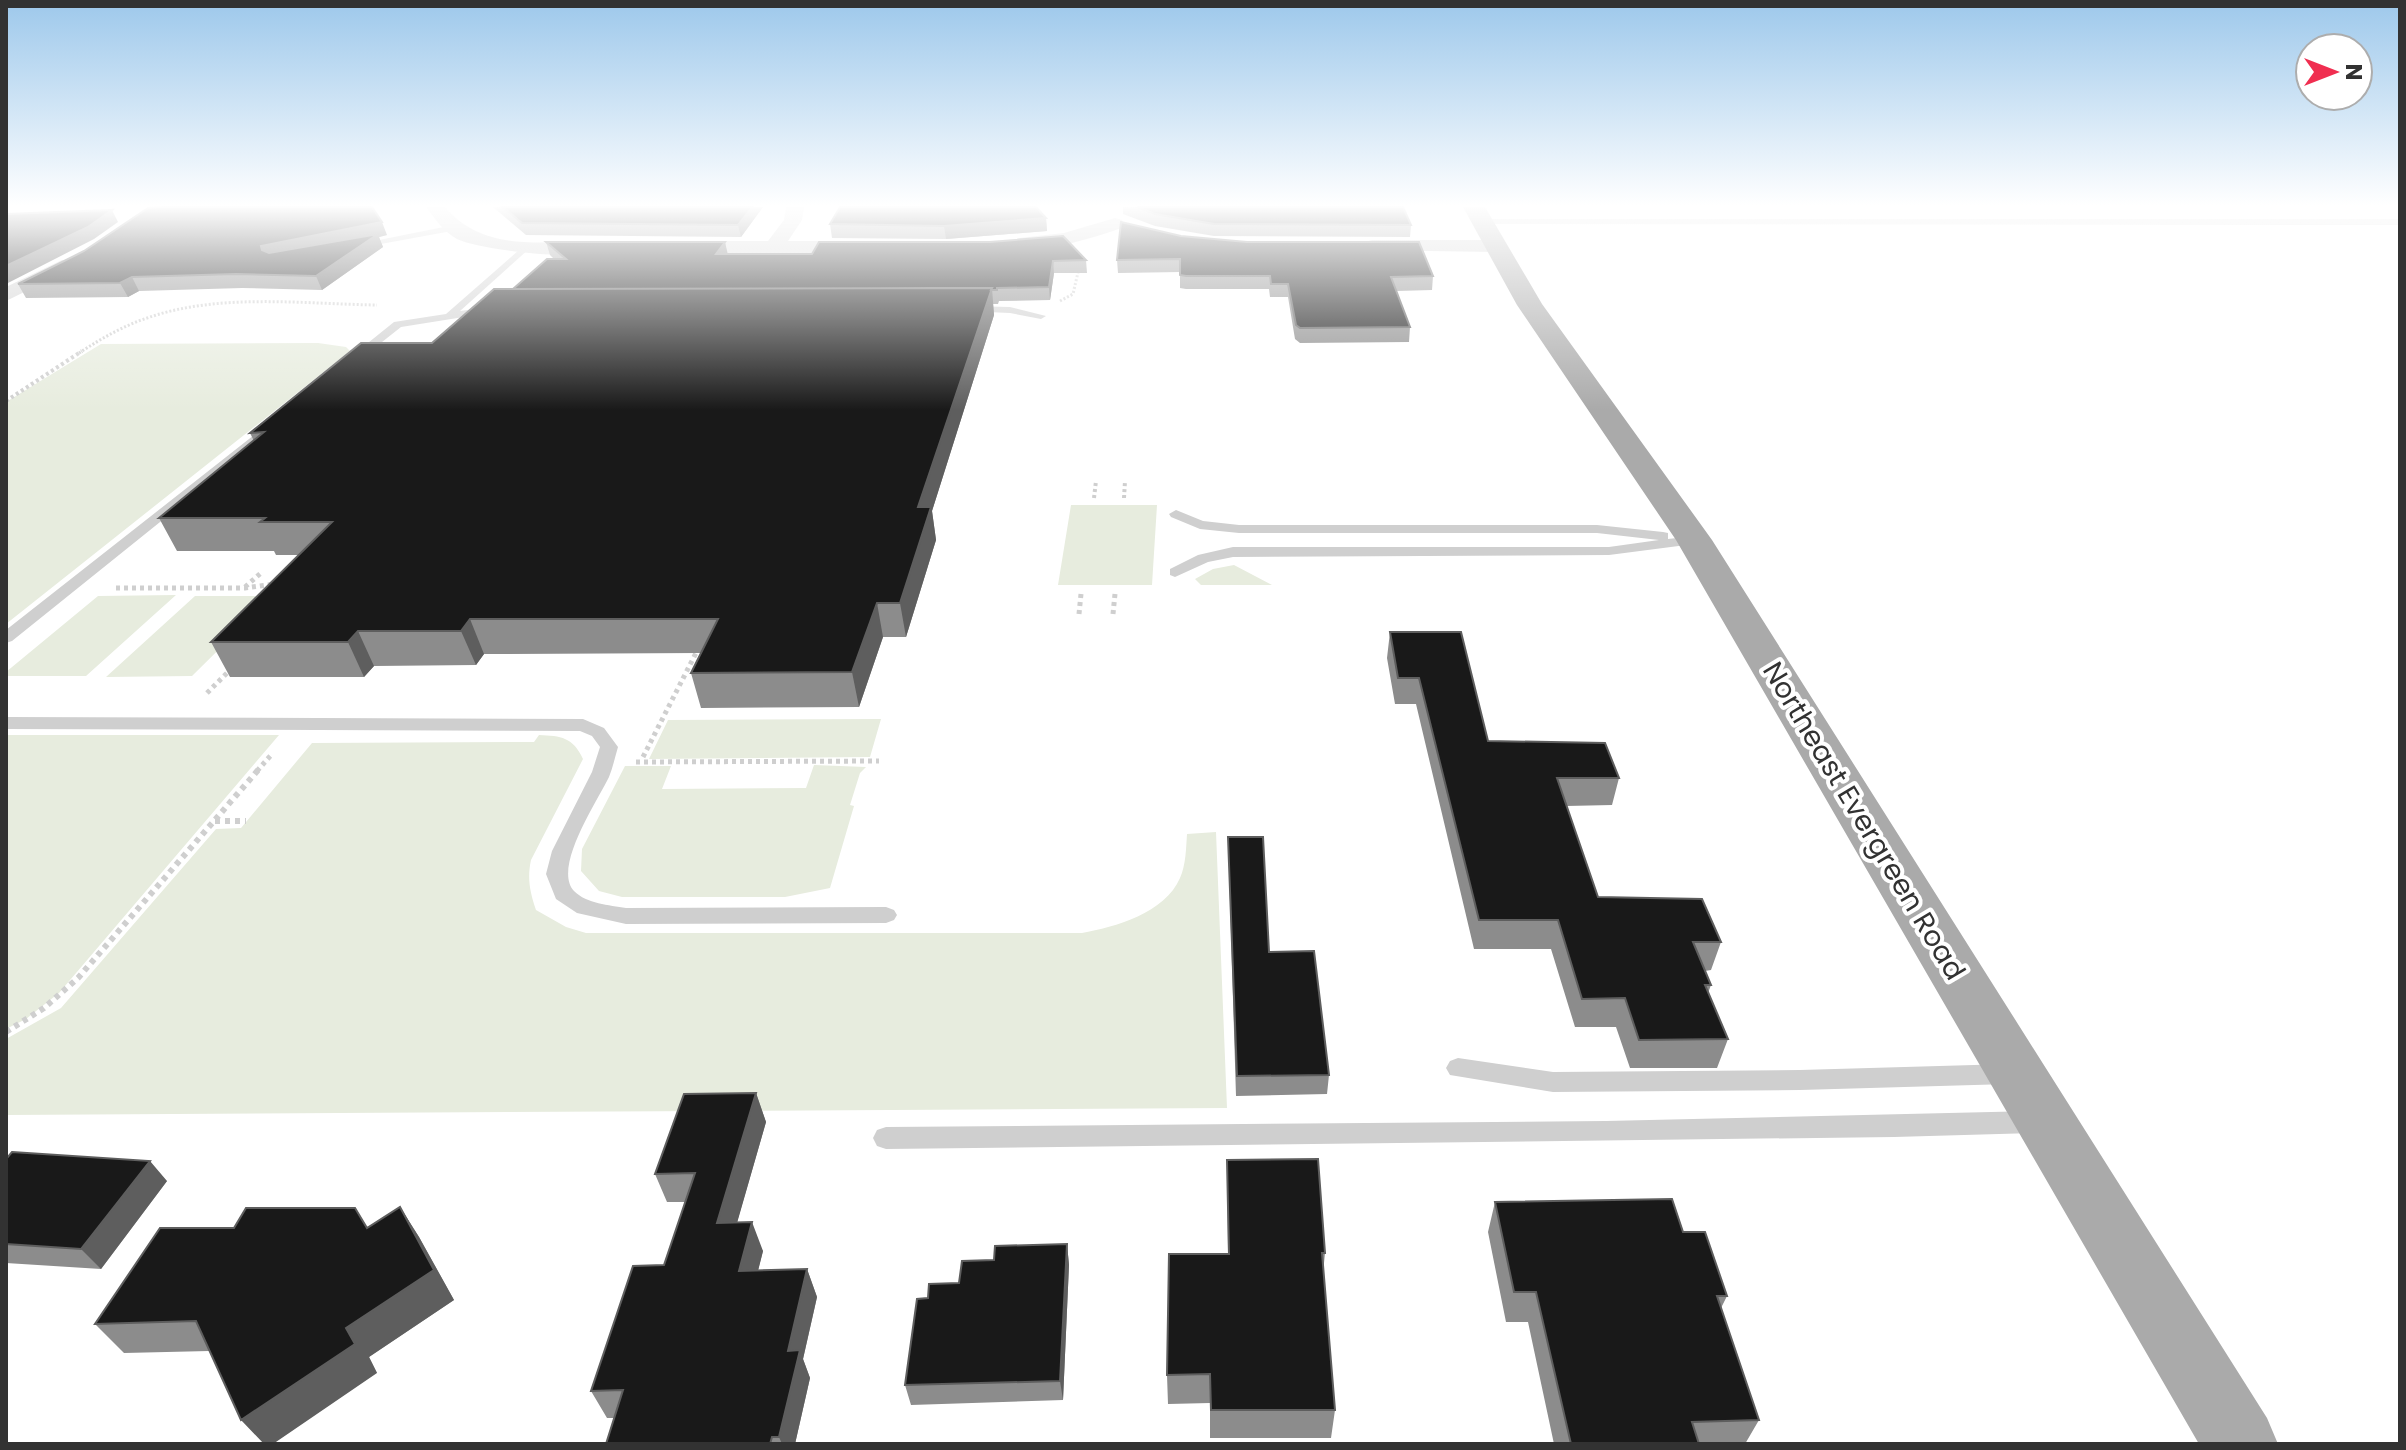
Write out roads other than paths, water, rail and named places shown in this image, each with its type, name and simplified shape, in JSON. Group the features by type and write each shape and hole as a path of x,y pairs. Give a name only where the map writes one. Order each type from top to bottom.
{"main road":[{"name":"Northeast Evergreen Road","path":"1512,275 1694,540 2241,1444"}],"street":[{"path":"6,295 46,275"}],"lane":[{"path":"449,315 495,275"},
{"path":"948,309 1010,310 1041,316"},
{"path":"346,365 398,324 449,315 510,310"},
{"path":"6,638 284,415"},
{"path":"1176,514 1200,525 1227,528 1597,529 1694,540"},
{"path":"1175,572 1203,558 1233,552 1609,551 1694,540"},
{"path":"6,723 583,725 598,732 609,747 602,773 557,863 557,877 562,891 574,902 586,909 626,916 886,915"},
{"path":"1458,1068 1553,1082 1800,1080 2030,1098"},
{"path":"886,1138 1363,1131 1732,1131 2030,1098"}]}
